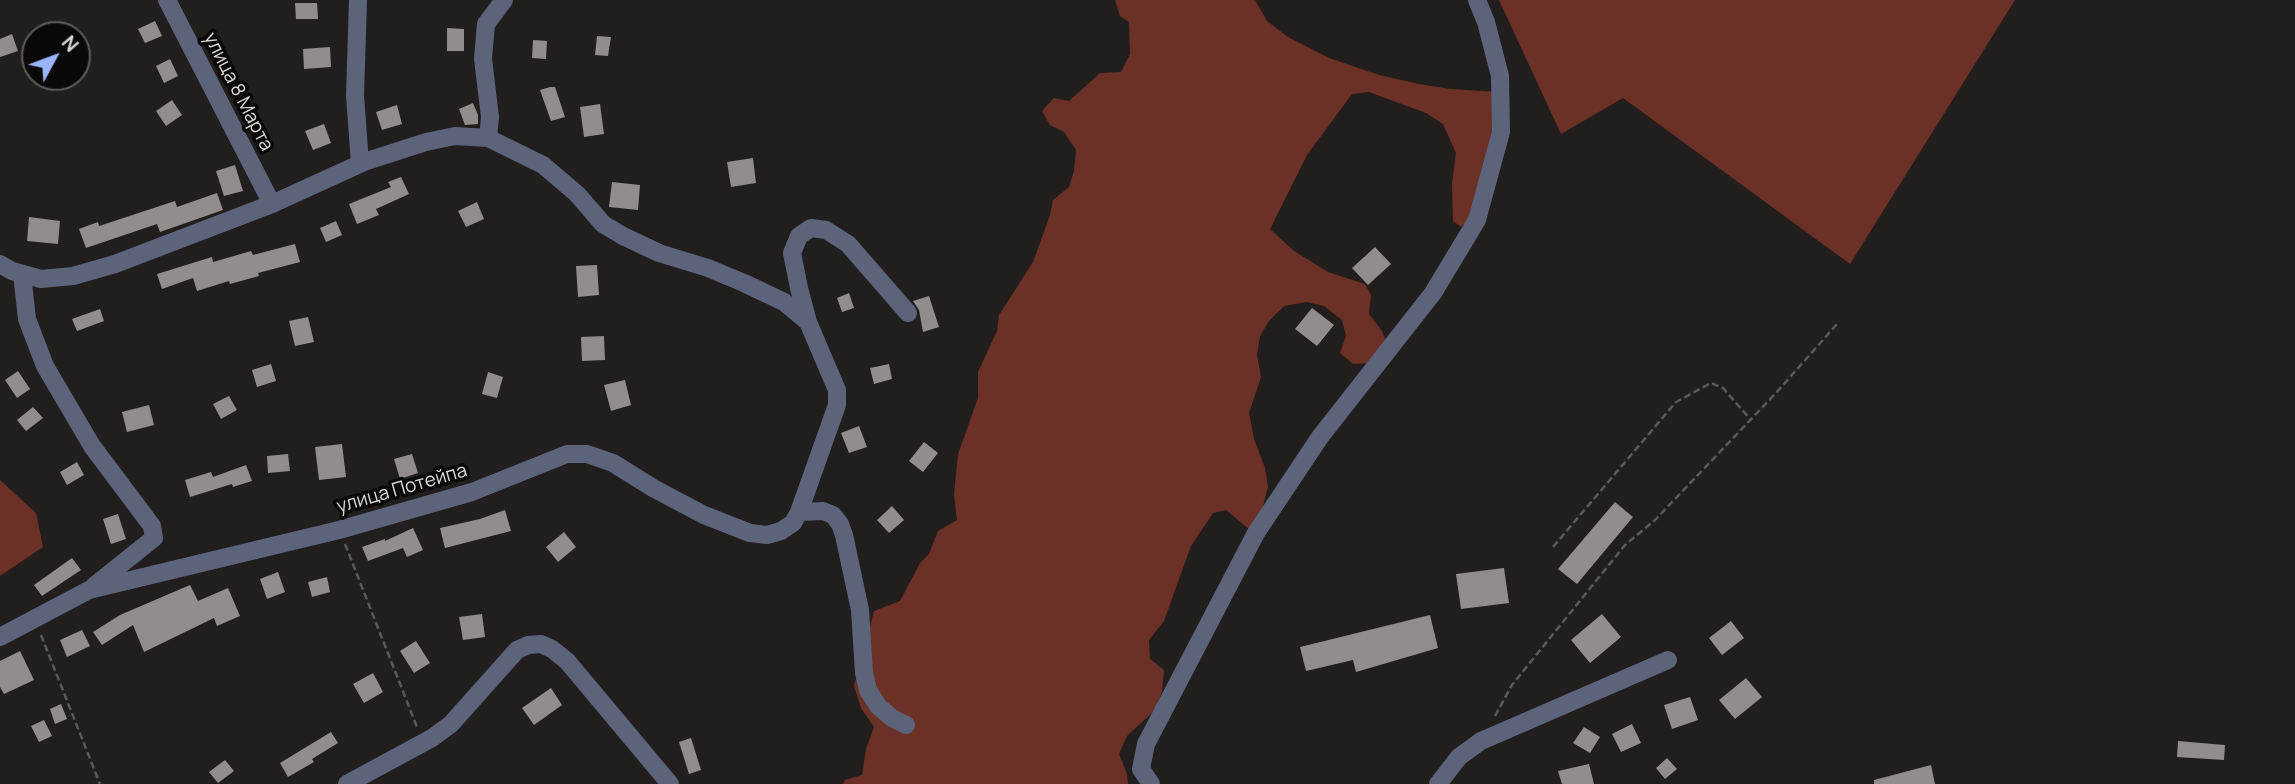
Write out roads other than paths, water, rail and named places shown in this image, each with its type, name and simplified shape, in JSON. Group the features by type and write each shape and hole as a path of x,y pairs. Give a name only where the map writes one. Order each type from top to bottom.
{"street":[{"name":"улица 8 Марта","path":"167,0 272,204"},
{"path":"358,0 355,96 360,163"},
{"path":"488,138 490,117 483,59 486,24 504,0"},
{"path":"1151,784 1141,769 1146,744 1256,533 1320,437 1433,293 1478,219 1501,132 1500,76 1486,22 1477,0"},
{"path":"0,264 41,279 73,276 115,264 272,204 360,163 455,135 488,138 543,165 578,194 603,224 623,236 659,253 744,282 784,302 808,322"},
{"path":"906,725 878,706 867,690 860,610 840,524 833,514 823,511 799,512 837,405 837,390 808,322 799,288 792,253 799,236 811,228 826,229 848,244 908,313"},
{"path":"22,274 27,319 45,366 92,446 152,526 154,538 89,590"},
{"name":"улица Потейпа","path":"0,637 89,590 339,530 472,492 567,454 587,454 613,463 704,515 750,533 767,535 781,531 793,523 799,512"},
{"path":"347,784 424,743 451,724 517,650 528,645 541,644 567,661 670,784"},
{"path":"1438,784 1459,757 1481,741 1668,660"}]}
